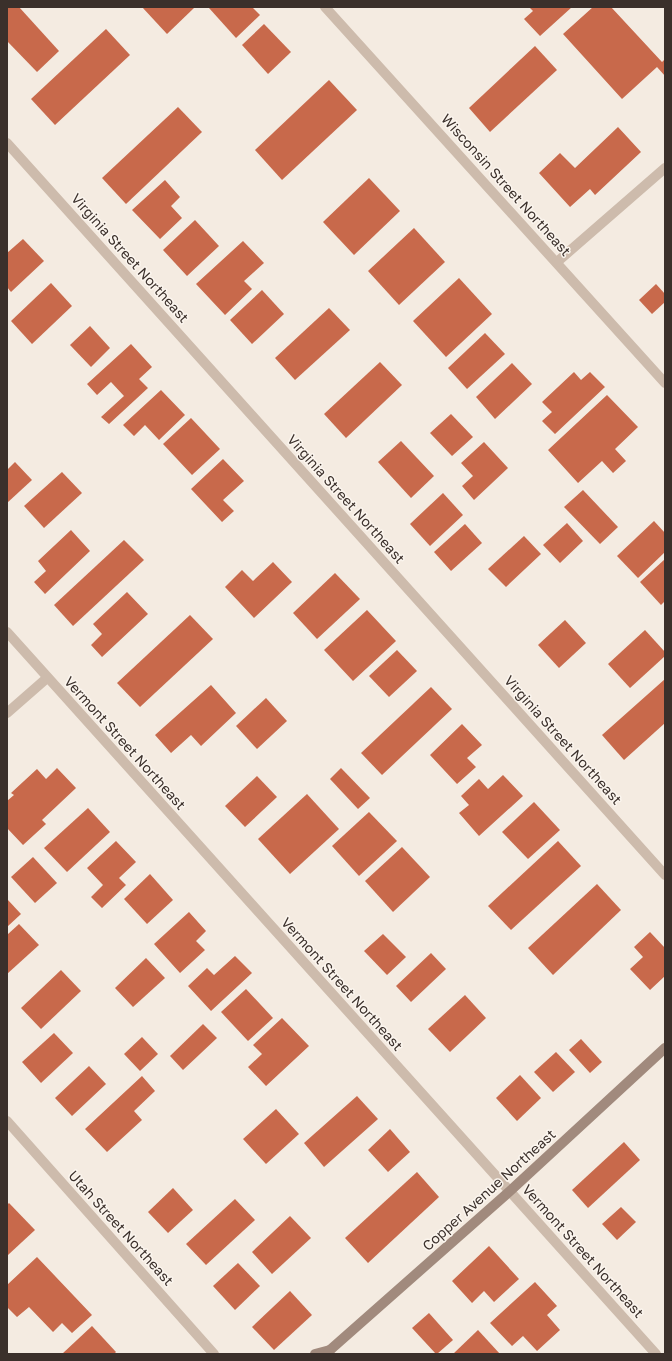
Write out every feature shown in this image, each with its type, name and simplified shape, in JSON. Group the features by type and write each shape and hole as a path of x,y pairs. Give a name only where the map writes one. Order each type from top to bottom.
{"street":[{"name":"Wisconsin Street Northeast","path":"325,7 665,383"},
{"name":"Virginia Street Northeast","path":"7,143 665,875"},
{"path":"557,262 665,168"},
{"name":"Vermont Street Northeast","path":"7,632 656,1354"},
{"path":"7,713 47,678"},
{"name":"Copper Avenue Northeast","path":"315,1354 329,1352 510,1191 665,1048"},
{"name":"Utah Street Northeast","path":"7,1120 214,1354"}],"building":[{"path":"7,7 19,7 59,51 37,72 7,41"},
{"path":"142,7 193,7 194,8 167,34"},
{"path":"252,7 260,15 236,38 209,8"},
{"path":"529,7 572,7 540,36 524,19 533,11"},
{"path":"593,7 611,7 662,62 665,59 665,76 657,67 622,99 563,34"},
{"path":"264,24 291,52 268,74 242,45"},
{"path":"106,29 130,55 55,125 31,99"},
{"path":"535,46 557,70 490,132 469,108"},
{"path":"329,80 357,110 282,180 255,150"},
{"path":"178,107 202,132 126,204 102,178"},
{"path":"618,127 641,152 595,195 590,189 570,207 539,173 560,153 575,168"},
{"path":"369,178 400,211 354,255 323,222"},
{"path":"165,180 180,197 171,206 182,218 160,239 132,210"},
{"path":"195,220 219,246 187,276 163,250"},
{"path":"414,228 445,262 399,305 368,271"},
{"path":"23,239 44,261 11,292 7,287 7,253"},
{"path":"243,241 264,263 244,281 252,289 225,315 196,284"},
{"path":"459,278 492,314 446,357 413,321"},
{"path":"51,283 72,306 32,344 11,321"},
{"path":"656,284 665,294 665,302 652,314 639,300"},
{"path":"262,290 284,314 252,344 230,320"},
{"path":"329,308 350,330 295,380 275,358"},
{"path":"90,326 110,348 91,367 70,345"},
{"path":"485,333 505,354 467,389 448,368"},
{"path":"131,344 152,367 139,379 148,388 109,424 101,417 124,396 111,382 97,395 87,384"},
{"path":"380,362 402,385 346,438 324,414"},
{"path":"512,363 532,384 495,419 476,397"},
{"path":"574,372 581,380 590,372 605,387 555,434 542,421 552,412 542,402"},
{"path":"161,390 185,415 159,440 145,425 134,436 123,425"},
{"path":"607,395 638,427 615,449 626,461 613,473 602,461 578,483 548,450"},
{"path":"451,414 473,437 452,456 430,433"},
{"path":"191,418 220,449 192,475 163,444"},
{"path":"401,441 434,476 411,498 378,462"},
{"path":"484,442 508,468 474,500 462,486 473,476 461,463"},
{"path":"223,459 244,481 223,500 234,511 222,522 191,489"},
{"path":"15,462 32,480 7,503 7,470"},
{"path":"62,472 82,493 44,528 24,506"},
{"path":"583,490 618,527 600,544 564,507"},
{"path":"443,493 463,515 430,546 410,524"},
{"path":"654,521 665,533 665,552 638,578 617,556"},
{"path":"567,523 583,541 560,563 543,545"},
{"path":"465,524 482,543 451,571 434,552"},
{"path":"71,530 90,551 45,594 34,582 46,571 38,561"},
{"path":"524,536 541,554 506,587 488,569"},
{"path":"124,540 144,560 73,626 54,605"},
{"path":"665,559 665,601 661,605 640,582"},
{"path":"273,562 292,582 254,618 225,587 242,570 253,581"},
{"path":"335,573 360,599 317,639 293,613"},
{"path":"127,592 148,614 102,657 91,645 102,634 93,624"},
{"path":"367,610 396,641 353,681 324,650"},
{"path":"190,615 213,639 140,707 117,683"},
{"path":"565,620 586,643 559,668 538,645"},
{"path":"645,630 665,652 665,656 630,688 608,664"},
{"path":"397,650 417,671 389,697 369,676"},
{"path":"665,679 665,723 624,760 602,735"},
{"path":"211,685 236,713 201,746 191,735 171,753 155,735"},
{"path":"431,687 452,709 382,775 361,753"},
{"path":"266,698 287,721 257,749 236,726"},
{"path":"462,724 482,745 467,758 476,767 457,784 430,755"},
{"path":"57,768 76,788 42,820 46,824 23,845 7,828 7,801 14,795 11,793 37,769 46,779"},
{"path":"341,768 370,798 358,809 330,779"},
{"path":"503,775 523,796 479,836 459,813 469,805 461,796 479,779 488,789"},
{"path":"257,776 277,797 245,827 225,806"},
{"path":"307,794 339,829 290,874 258,839"},
{"path":"534,802 560,830 528,859 502,832"},
{"path":"88,808 110,832 67,872 44,848"},
{"path":"369,812 397,841 359,876 332,846"},
{"path":"116,841 136,862 119,878 126,885 102,908 91,897 103,885 87,868"},
{"path":"558,841 581,866 511,930 488,906"},
{"path":"402,847 430,877 393,912 365,881"},
{"path":"33,857 57,883 35,903 11,877"},
{"path":"150,874 173,900 147,924 124,899"},
{"path":"597,884 621,910 553,975 528,948"},
{"path":"7,899 21,914 7,927"},
{"path":"189,912 206,931 196,941 205,950 180,973 154,944"},
{"path":"19,924 39,945 7,974 7,935"},
{"path":"650,932 665,948 665,976 650,990 630,969 643,957 634,947"},
{"path":"383,934 406,957 387,975 364,951"},
{"path":"431,953 446,969 411,1002 396,986"},
{"path":"235,956 252,973 211,1011 188,986 207,968 214,975"},
{"path":"146,958 165,978 133,1007 115,988"},
{"path":"61,970 81,991 41,1029 21,1008"},
{"path":"246,989 273,1018 248,1041 221,1012"},
{"path":"465,995 486,1018 450,1052 428,1029"},
{"path":"282,1018 309,1046 266,1086 248,1067 262,1054 253,1045"},
{"path":"203,1024 217,1038 183,1070 170,1056"},
{"path":"54,1033 73,1053 41,1083 22,1062"},
{"path":"142,1037 158,1054 140,1071 124,1054"},
{"path":"581,1039 602,1062 590,1073 569,1050"},
{"path":"556,1052 575,1072 553,1092 534,1072"},
{"path":"89,1066 106,1084 72,1116 55,1098"},
{"path":"520,1075 541,1098 517,1121 496,1098"},
{"path":"142,1076 155,1091 134,1111 142,1120 107,1152 85,1129"},
{"path":"357,1096 378,1119 324,1167 304,1143"},
{"path":"276,1109 299,1134 266,1164 243,1139"},
{"path":"390,1129 410,1152 388,1172 368,1150"},
{"path":"624,1142 640,1160 588,1208 572,1190"},
{"path":"417,1172 439,1197 368,1263 345,1238"},
{"path":"173,1188 193,1210 168,1233 148,1212"},
{"path":"235,1199 255,1220 206,1265 186,1244"},
{"path":"9,1203 35,1230 8,1255 7,1205"},
{"path":"621,1207 636,1222 617,1240 602,1224"},
{"path":"290,1216 311,1238 272,1274 252,1252"},
{"path":"489,1246 519,1279 494,1302 484,1291 472,1303 452,1281"},
{"path":"37,1257 92,1315 72,1333 62,1323 53,1332 29,1307 17,1317 7,1307 7,1285"},
{"path":"238,1263 260,1286 235,1310 213,1286"},
{"path":"535,1282 557,1306 547,1315 560,1330 537,1351 523,1336 512,1346 490,1323"},
{"path":"290,1291 312,1315 274,1350 252,1327"},
{"path":"429,1313 453,1340 437,1354 412,1328"},
{"path":"92,1326 116,1352 114,1354 62,1354"},
{"path":"478,1330 500,1354 453,1354"}]}
